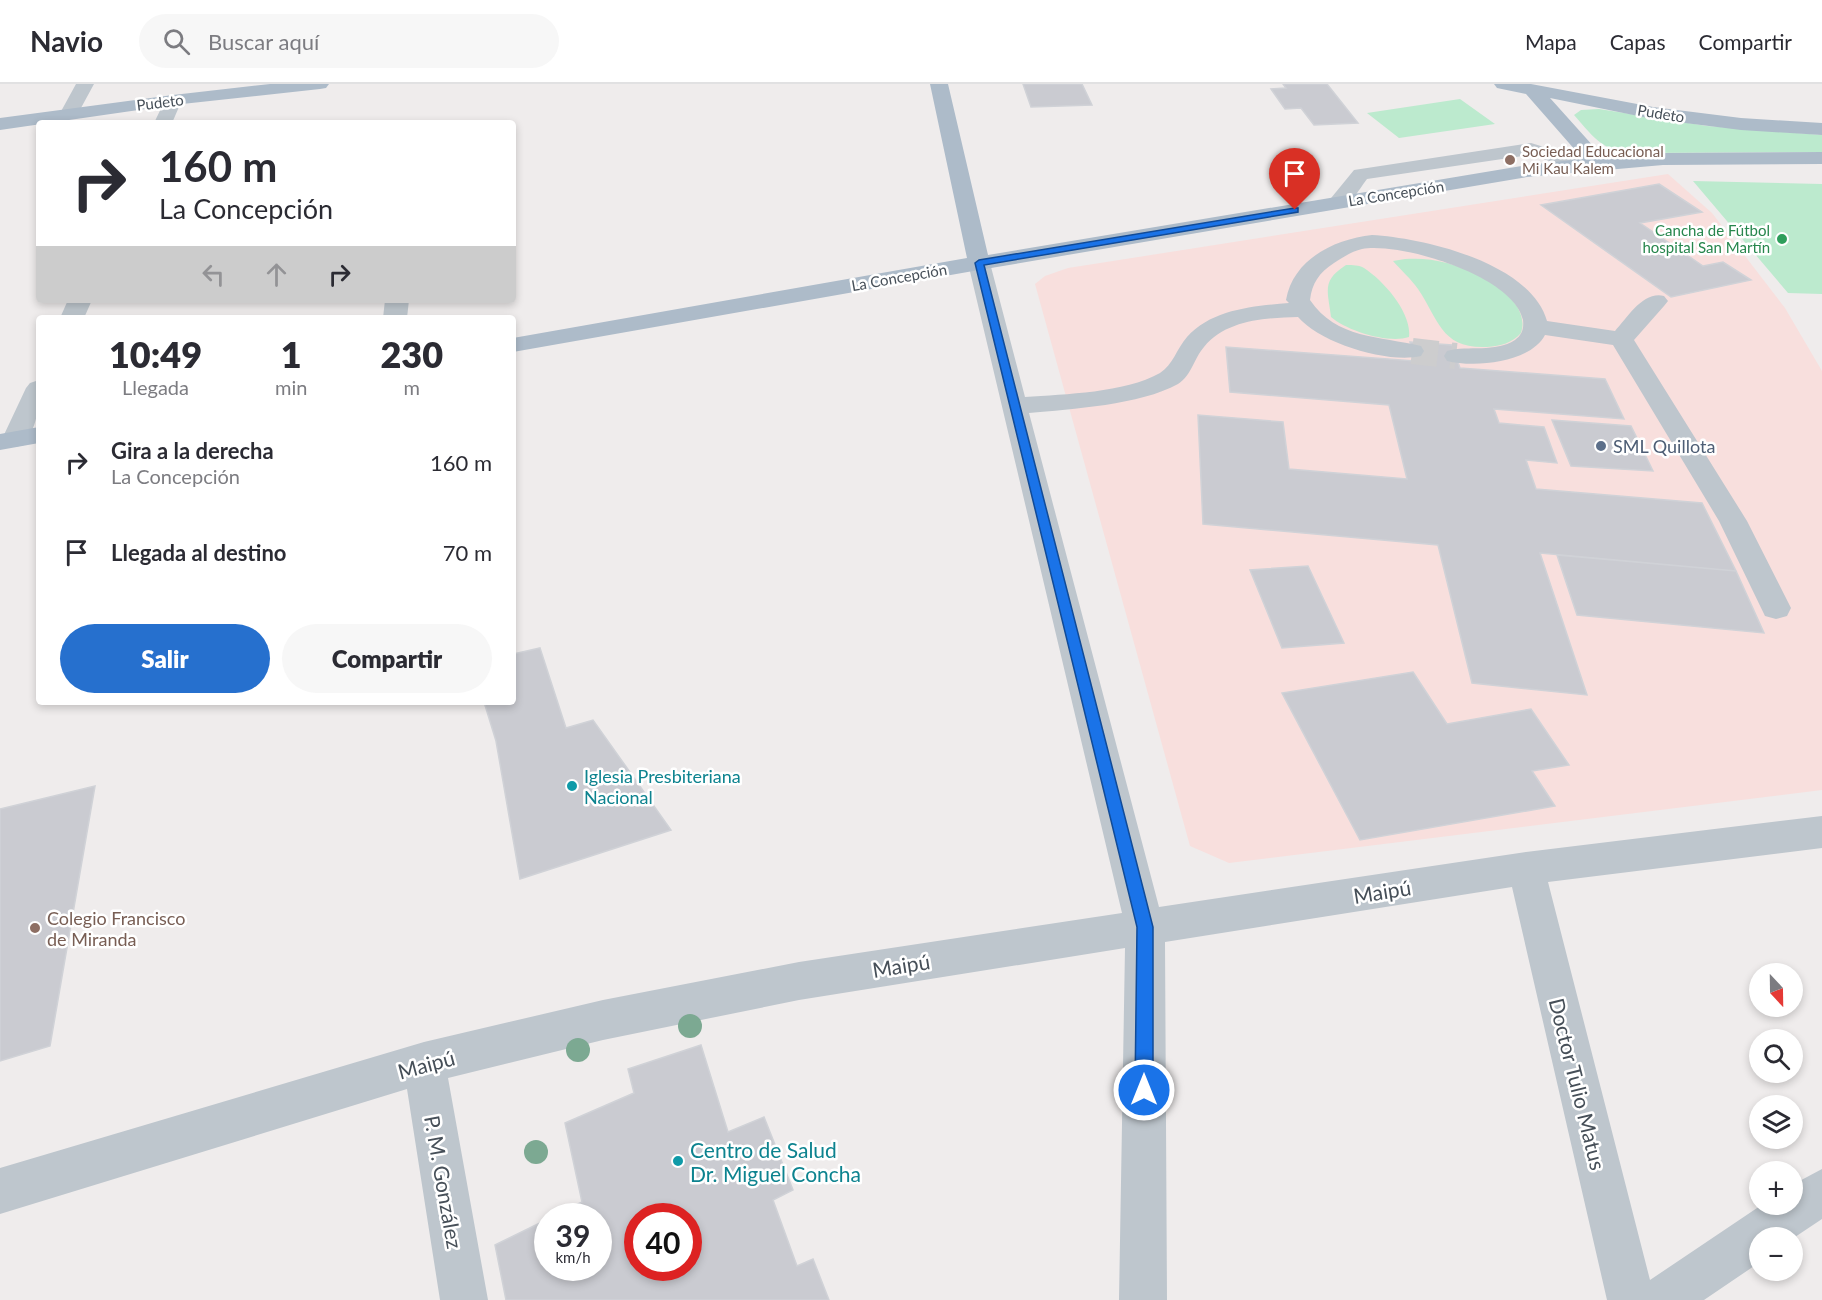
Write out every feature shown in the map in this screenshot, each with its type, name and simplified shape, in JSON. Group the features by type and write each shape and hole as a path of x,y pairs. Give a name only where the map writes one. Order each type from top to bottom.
{"main road":[{"path":"939,84 979,263"},
{"name":"Pudeto","path":"1503,84 1529,87 1653,113 1741,124 1822,129"},
{"name":"Pudeto","path":"0,124 173,100 309,85"},
{"path":"1529,87 1590,164"},
{"name":"La Concepción","path":"516,344 979,263 1590,164 1663,159 1822,158"}],"street":[{"path":"68,115 85,84"},
{"path":"164,120 173,100"},
{"path":"1327,205 1358,243"},
{"path":"1412,351 1349,340 1326,329 1303,310 1298,300 1298,290 1312,267 1342,249 1358,243 1395,243 1473,266 1501,281 1534,313 1536,327 1531,338 1522,346 1508,352 1491,355 1456,356"},
{"path":"979,263 1145,927 1143,1300"},
{"path":"1621,339 1656,301"},
{"path":"1015,406 1116,393 1154,385 1171,378 1181,369 1187,353 1209,328 1242,316 1303,310"},
{"path":"1536,327 1621,339"},
{"path":"1621,339 1733,521 1776,608"},
{"path":"18,439 36,395"},
{"name":"Maipú","path":"0,1191 424,1063 603,1020 799,981 1526,868 1822,832"},
{"name":"Doctor Tulio Matus","path":"1526,868 1630,1300"},
{"name":"P. M. González","path":"424,1063 464,1300"},
{"path":"1662,1300 1822,1192"}],"shaded area":[{"path":"1668,174 1712,213 1785,308 1822,371 1822,790 1229,863 1190,846 1035,284 1045,276 1068,268"}],"green space":[{"path":"1460,99 1495,124 1399,138 1367,113"},
{"path":"1599,109 1707,126 1822,135 1822,152 1626,152 1601,143 1574,115 1581,110"},
{"name":"Cancha de Fútbol hospital San Martín","path":"1693,181 1822,184 1822,294 1788,293"},
{"path":"1405,259 1442,262 1485,279 1510,297 1518,308 1522,320 1521,333 1506,343 1487,347 1472,346 1450,338 1437,322 1415,285 1393,261"},
{"path":"1346,265 1364,268 1388,289 1406,318 1409,337 1391,339 1368,335 1347,327 1331,317 1329,282"}],"building":[{"path":"1023,84 1082,84 1092,105 1031,107"},
{"path":"1283,84 1327,84 1358,123 1314,125 1301,108 1285,109 1271,89 1286,88"},
{"path":"1659,184 1702,212 1640,223 1703,266 1723,262 1751,280 1671,297 1541,205"},
{"path":"1410,342 1452,345 1460,368 1605,379 1624,419 1494,409 1499,423 1544,427 1557,463 1526,460 1536,489 1702,503 1736,571 1540,553 1587,695 1472,683 1438,545 1203,524 1198,415 1283,422 1289,469 1407,479 1389,405 1230,392 1226,347 1415,361"},
{"name":"SML Quillota","path":"1552,420 1631,426 1653,471 1571,466"},
{"path":"1557,555 1736,571 1764,633 1577,615"},
{"path":"1308,566 1344,643 1282,648 1250,570"},
{"name":"Iglesia Presbiteriana Nacional","path":"540,648 566,728 593,720 671,830 520,879 496,741 485,705 516,705 516,653"},
{"path":"1413,672 1447,724 1531,709 1569,765 1532,771 1555,806 1360,840 1282,693"},
{"name":"Colegio Francisco de Miranda","path":"95,786 50,1046 0,1061 0,809"},
{"name":"Centro de Salud Dr. Miguel Concha","path":"701,1045 728,1132 764,1117 793,1190 773,1200 797,1266 813,1259 829,1300 506,1300 495,1245 534,1226 534,1281 612,1281 612,1203 580,1203 582,1202 565,1123 634,1093 628,1069"}],"tunnel":[{"path":"1412,351 1456,356"}],"place":[{"name":"Sociedad Educacional Mi Kau Kalem","path":"1510,160"},
{"name":"Cancha de Fútbol hospital San Martín","path":"1782,239"},
{"name":"SML Quillota","path":"1601,446"},
{"name":"Iglesia Presbiteriana Nacional","path":"572,786"},
{"name":"Colegio Francisco de Miranda","path":"35,928"},
{"name":"Centro de Salud Dr. Miguel Concha","path":"678,1161"}],"route":[{"path":"1144,1090 1145,927 979,263 1295,210"}]}
